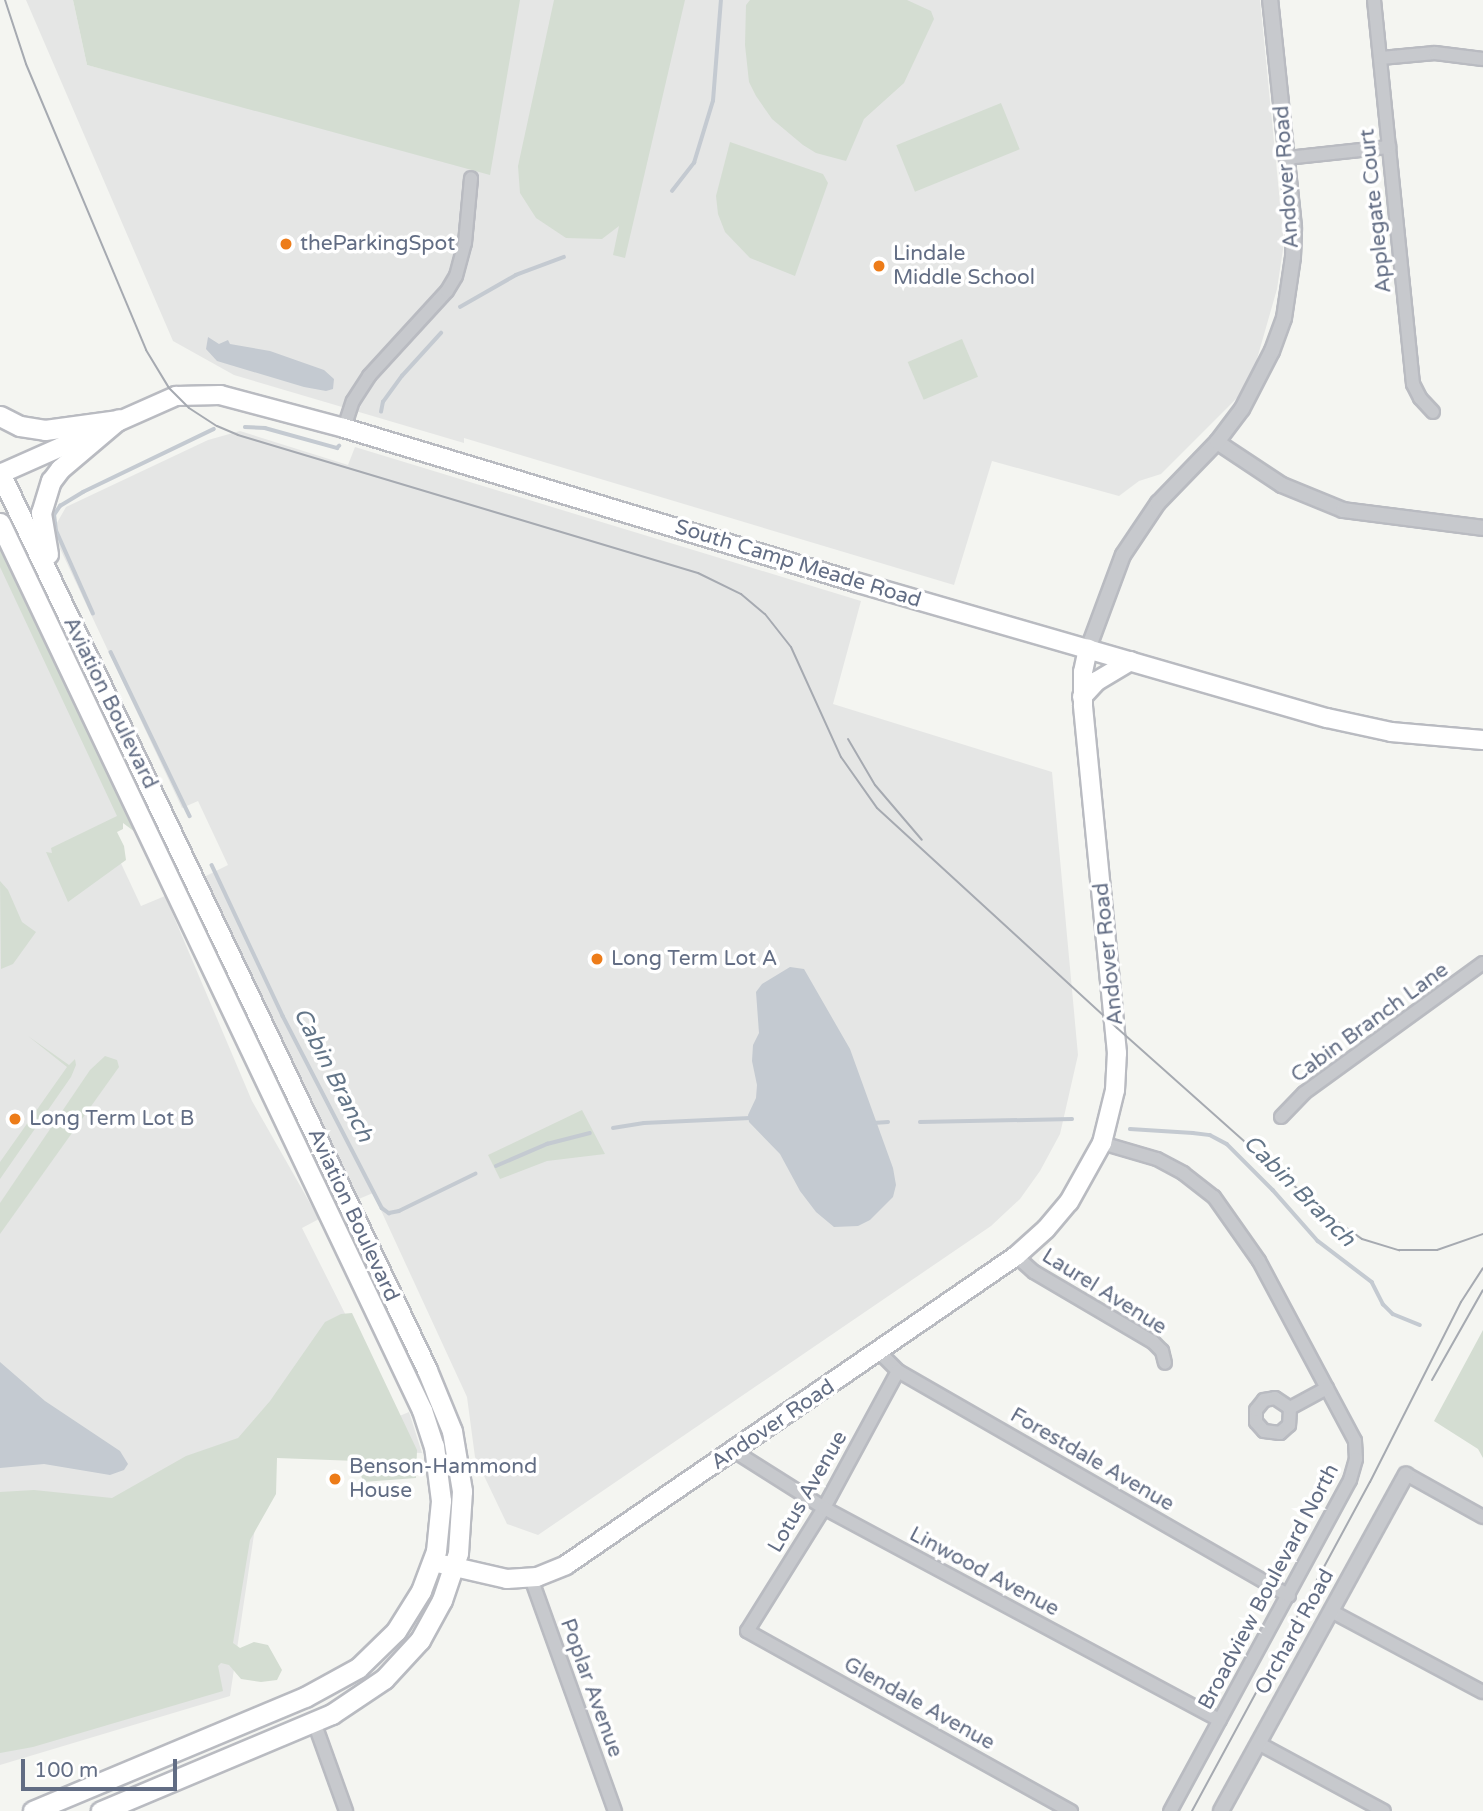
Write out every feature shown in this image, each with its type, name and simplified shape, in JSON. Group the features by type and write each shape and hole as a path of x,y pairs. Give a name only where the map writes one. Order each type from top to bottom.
{"main road":[{"name":"South Camp Meade Road","path":"0,474 176,396 201,394 254,402 1327,718 1391,732 1483,740"},
{"path":"0,416 20,426 45,430 119,419"},
{"path":"69,618 41,529 44,498 60,469 119,419"},
{"name":"Aviation Boulevard","path":"0,474 440,1399 456,1445 462,1510 454,1567 429,1626 396,1668 358,1698 314,1722 101,1811"},
{"name":"Aviation Boulevard","path":"0,523 431,1435 441,1500 439,1535 433,1562 421,1591 396,1631 372,1657 342,1679 33,1811"},
{"name":"Andover Road","path":"433,1562 499,1577 531,1578 573,1560 1016,1256 1046,1229 1069,1202 1102,1143 1115,1090 1117,1028 1082,697 1088,649"},
{"path":"1082,697 1097,681 1130,661"},
{"path":"346,1252 374,1260"}],"street":[{"name":"Andover Road","path":"1088,649 1109,586 1140,526 1174,485 1217,443 1256,388 1284,318 1293,257 1287,158 1270,0"},
{"name":"Applegate Court","path":"1374,0 1413,384 1420,398 1433,412"},
{"path":"1381,58 1436,53 1483,59"},
{"path":"1287,158 1389,146"},
{"path":"344,428 353,401 369,376 447,291 456,276 466,243 471,178"},
{"path":"1217,443 1282,485 1343,510 1483,528"},
{"name":"Cabin Branch Lane","path":"1281,1117 1304,1093 1483,963"},
{"name":"Broadview Boulevard North","path":"1102,1143 1157,1159 1183,1173 1214,1196 1259,1261 1355,1441 1356,1459 1350,1480 1170,1811"},
{"name":"Laurel Avenue","path":"1016,1256 1034,1272 1153,1342 1162,1351 1166,1363"},
{"name":"Forestdale Avenue","path":"879,1352 898,1371 1289,1596"},
{"name":"Lotus Avenue","path":"747,1631 824,1508 898,1371"},
{"path":"1290,1408 1327,1388"},
{"name":"Linwood Avenue","path":"734,1451 824,1508 1220,1720"},
{"path":"1406,1474 1483,1517"},
{"name":"Orchard Road","path":"1221,1811 1406,1474"},
{"name":"Poplar Avenue","path":"531,1578 615,1811"},
{"path":"1331,1611 1483,1692"},
{"name":"Glendale Avenue","path":"747,1631 1071,1811"},
{"path":"314,1722 346,1811"},
{"path":"1258,1743 1384,1811"}],"shaded area":[{"name":"Lindale Middle School","path":"26,0 73,0 87,65 485,170 497,0 1260,0 1284,243 1277,289 1255,366 1238,397 1161,474 1139,481 1119,496 992,461 954,585 464,438 464,443 234,375 173,341"},
{"path":"73,0 520,0 490,175 87,65"},
{"path":"554,0 685,0 625,258 613,255 619,226 602,239 566,238 536,218 520,193 518,166"},
{"path":"750,0 907,0 931,11 934,19 904,83 864,119 846,161 816,153 803,145 772,119 756,96 749,82 745,45 746,5"},
{"path":"1001,103 1020,149 915,192 896,145"},
{"path":"730,142 823,174 828,183 795,276 750,258 725,232 718,214 716,196"},
{"path":"208,337 219,344 228,340 230,344 270,351 324,370 334,379 333,389 326,391 304,387 217,361 206,349"},
{"path":"962,339 978,377 924,400 908,362"},
{"path":"240,431 348,465 355,447 861,601 833,704 1052,772 1078,1055 1060,1134 1040,1171 1020,1199 991,1226 538,1535 507,1524 475,1457 467,1397 373,1193 354,1201 202,878 228,865 198,801 182,808 56,540 54,528 66,507 208,440"},
{"path":"0,537 135,832 123,823 123,829 117,832 124,846 126,860 68,902 46,852 52,853 51,848 117,816 0,567"},
{"path":"0,564 119,817 111,842 141,906 165,896 252,1101 319,1219 302,1228 397,1417 409,1412 422,1453 267,1447 230,1696 0,1765"},
{"path":"0,881 8,890 22,922 36,932 13,964 1,969"},
{"path":"790,967 804,969 850,1049 893,1168 896,1185 893,1197 870,1220 858,1226 834,1227 816,1212 800,1191 780,1154 749,1122 748,1115 756,1098 757,1085 752,1061 753,1045 759,1033 756,992 762,984"},
{"path":"28,1036 69,1065 75,1059 76,1065 71,1077 0,1179 0,1162 67,1067"},
{"path":"105,1056 117,1060 119,1067 0,1234 0,1203 90,1070"},
{"path":"582,1110 605,1154 547,1161 500,1179 488,1155"},
{"path":"352,1313 417,1450 416,1478 363,1482 357,1461 277,1458 276,1494 250,1540 233,1643 240,1648 254,1642 268,1645 282,1670 277,1680 261,1682 241,1679 229,1665 221,1663 218,1666 223,1691 33,1747 0,1753 0,1492 34,1490 112,1498 186,1456 238,1438 270,1401 325,1322 341,1314"},
{"path":"1483,1330 1483,1458 1478,1449 1434,1421"},
{"path":"0,1362 45,1401 120,1451 128,1464 124,1470 110,1475 44,1464 0,1468"}],"waterway":[{"name":"Cabin Branch","path":"672,191 694,163 713,101 721,0"},
{"name":"Cabin Branch","path":"460,307 516,275 564,257"},
{"name":"Cabin Branch","path":"381,412 383,402 402,376 441,333"},
{"name":"Cabin Branch","path":"245,427 265,428 337,448 339,446"},
{"name":"Cabin Branch","path":"93,614 56,531 54,515 60,506 83,492 214,429"},
{"name":"Cabin Branch","path":"111,652 190,816"},
{"name":"Cabin Branch","path":"212,865 283,1016 382,1208 389,1213 399,1211 475,1174"},
{"name":"Cabin Branch","path":"613,1128 644,1123 750,1118"},
{"name":"Cabin Branch","path":"920,1122 1072,1119"},
{"name":"Cabin Branch","path":"873,1123 888,1122"},
{"name":"Cabin Branch","path":"1130,1129 1210,1135 1227,1144 1318,1241 1372,1282 1383,1304 1393,1314 1420,1325"},
{"name":"Cabin Branch","path":"496,1166 547,1144 590,1133"}],"tram line":[{"path":"5,0 26,64 146,350 169,388 189,408 217,426 238,435 698,573 741,594 765,614 791,647 841,757 877,808 1117,1028 1325,1213 1362,1239 1399,1250 1437,1250 1483,1234"},
{"path":"848,739 875,785 922,840"},
{"path":"1192,1811 1370,1482 1461,1302 1483,1268"},
{"path":"1432,1380 1483,1290"}],"place":[{"name":"theParkingSpot","path":"286,244"},
{"name":"Lindale Middle School","path":"879,266"},
{"name":"Long Term Lot A","path":"597,959"},
{"name":"Long Term Lot B","path":"15,1119"},
{"name":"Benson-Hammond House","path":"335,1479"}]}
